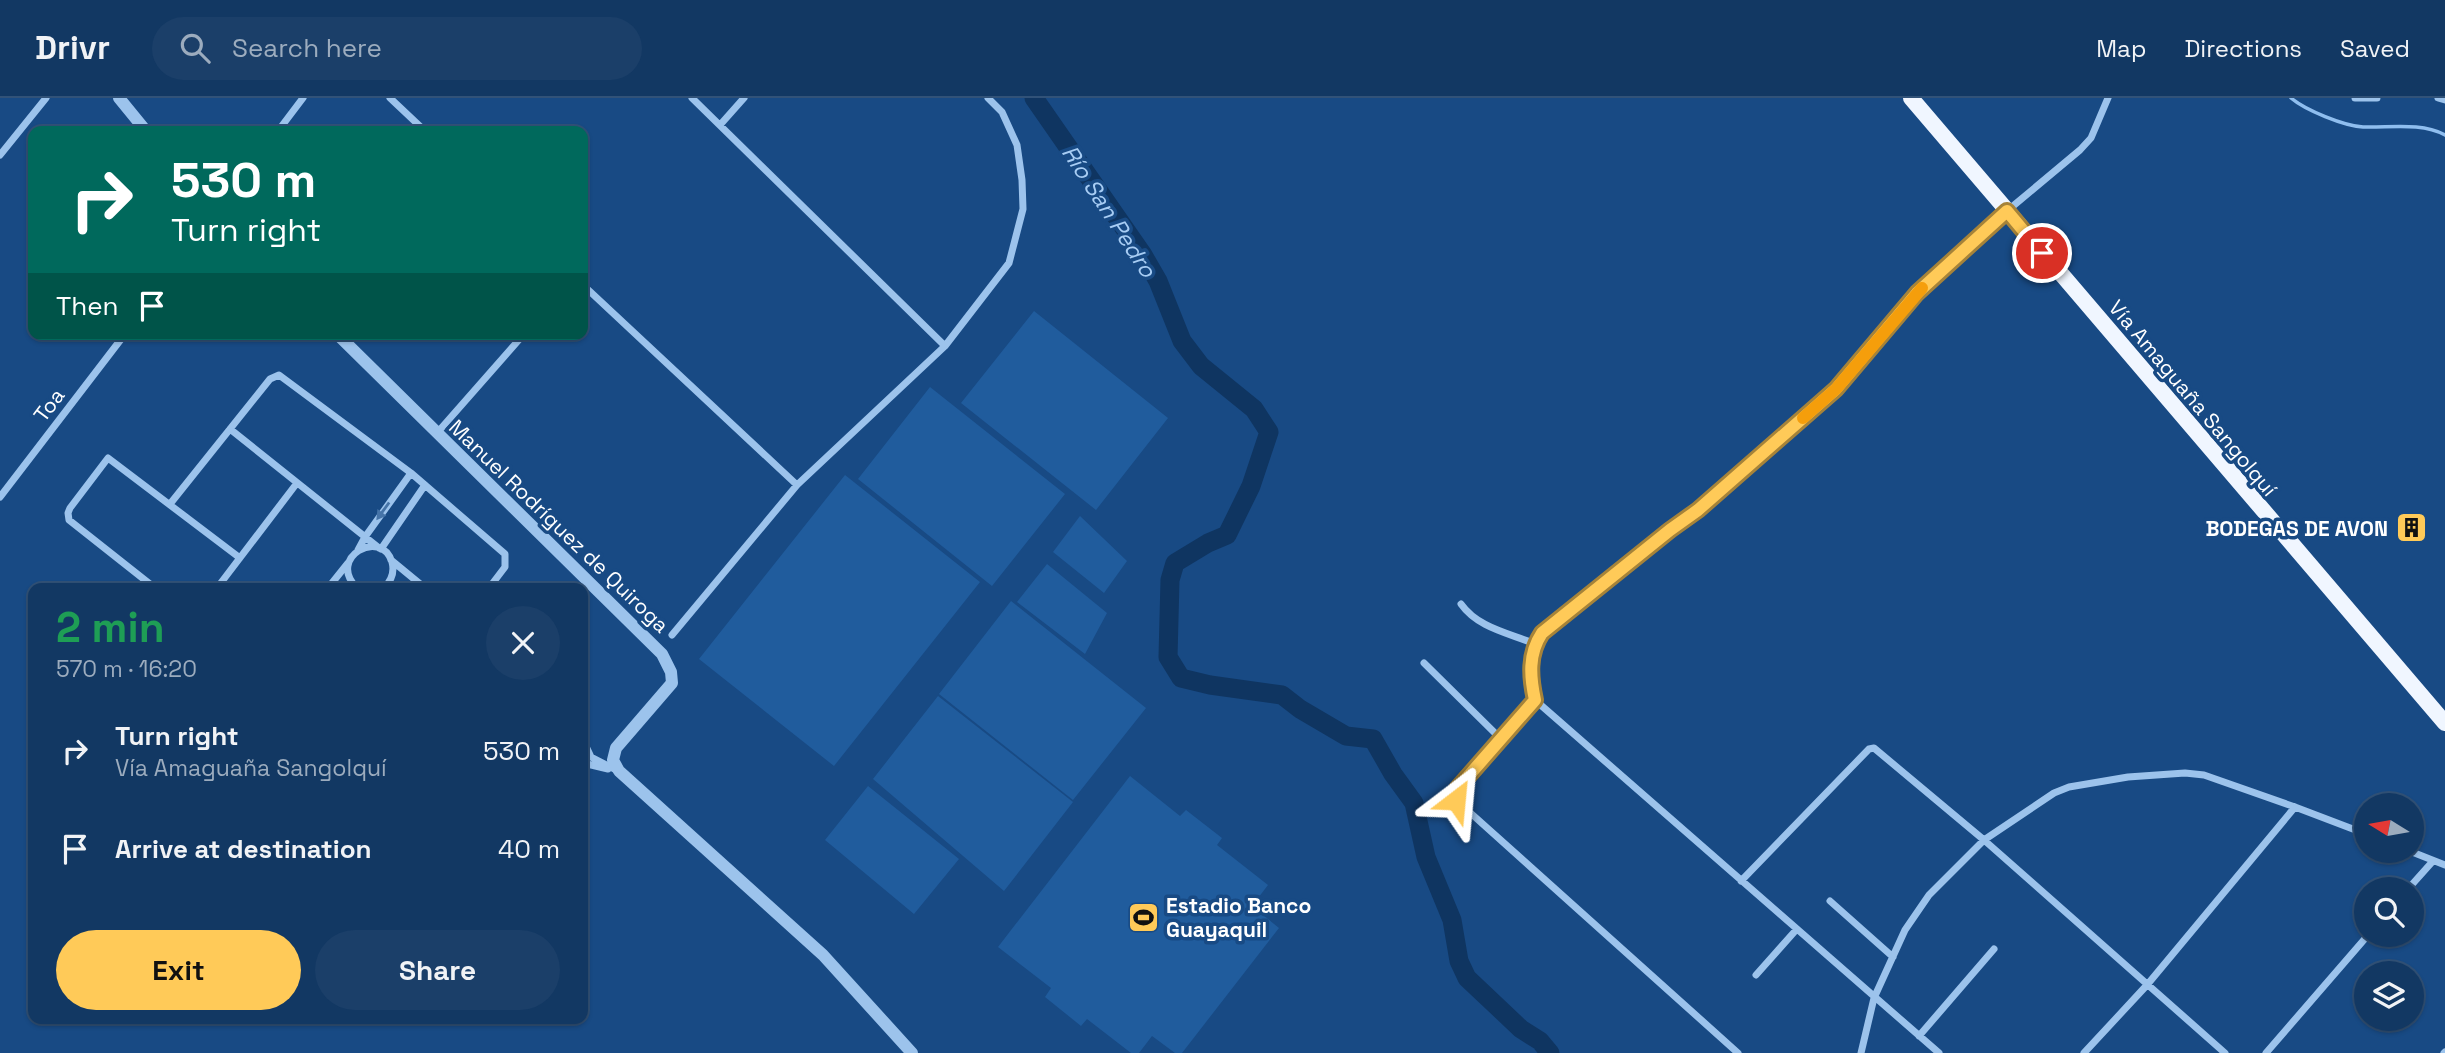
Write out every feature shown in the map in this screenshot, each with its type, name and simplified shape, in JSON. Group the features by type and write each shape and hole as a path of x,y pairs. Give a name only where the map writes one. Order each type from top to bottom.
{"highway":[{"name":"Vía Amaguaña Sangolquí","path":"1911,98 2445,723"}],"street":[{"path":"0,155 47,98"},
{"path":"119,98 142,126"},
{"path":"282,126 303,98"},
{"path":"390,98 420,126"},
{"path":"692,98 945,345"},
{"path":"720,125 744,98"},
{"path":"672,635 797,485 945,345 1009,263 1024,209 1017,145 1002,112 988,98"},
{"path":"1939,1053 1535,700 1531,681 1532,654 1542,633 1703,506 1836,389 1917,293 2007,211 2080,150 2091,138 2108,98"},
{"path":"2355,98 2377,98"},
{"path":"2438,98 2445,100"},
{"path":"588,290 797,485"},
{"name":"Toa","path":"0,497 120,340"},
{"name":"Manuel Rodríguez de Quiroga","path":"343,340 662,654 672,683 616,748 613,760 619,771"},
{"path":"437,433 519,340"},
{"path":"170,504 270,379 279,375 411,473 505,554 505,567 493,583"},
{"path":"230,429 419,583"},
{"path":"148,583 69,520 68,513 108,458 240,558"},
{"path":"332,583 411,473"},
{"path":"220,583 297,483"},
{"path":"380,549 425,485"},
{"path":"358,550 364,547 380,549"},
{"path":"388,583 393,573 391,560"},
{"path":"348,563 351,583"},
{"path":"1461,604 1469,615 1484,625 1535,644"},
{"path":"1424,663 1501,739"},
{"path":"1535,700 1457,789 1456,800 1738,1053"},
{"path":"1741,881 1869,749 1874,748 1984,840 2225,1053"},
{"path":"588,751 591,757 619,771 823,955 912,1053"},
{"path":"588,764 619,771"},
{"path":"1861,1053 1874,998 1905,930 1929,895 1984,840 2054,793 2069,787 2128,777 2185,773 2204,775 2354,829"},
{"path":"2084,1053 2147,985 2295,807"},
{"path":"2424,857 2445,865"},
{"path":"2419,877 2433,861"},
{"path":"1830,901 1893,957"},
{"path":"1756,975 1796,930"},
{"path":"2266,1053 2358,947"},
{"path":"1919,1036 1994,949"}],"shaded area":[{"path":"1034,311 1168,418 1096,510 961,403"},
{"path":"930,387 1065,494 992,586 858,479"},
{"path":"845,475 980,582 834,766 699,659"},
{"path":"1080,516 1127,561 1104,593 1053,552"},
{"path":"1047,564 1107,613 1085,654 1017,602"},
{"path":"1011,601 1146,708 1073,800 939,694"},
{"path":"938,696 1073,802 1004,891 873,779"},
{"name":"Estadio Banco Guayaquil","path":"1130,776 1180,816 1186,810 1222,838 1217,845 1268,885 1252,906 1279,928 1182,1053 1175,1053 1152,1036 1139,1053 1131,1053 1087,1019 1081,1026 1045,997 1051,988 998,947"},
{"path":"868,786 959,859 914,914 825,840"}],"waterway":[{"name":"Río San Pedro","path":"1034,98 1143,255 1158,281 1182,341 1201,366 1254,409 1269,432 1251,486 1227,535 1175,563 1170,580 1168,657 1181,678 1282,695 1346,736 1373,739 1414,803 1426,857 1452,920 1459,961 1467,978 1521,1029 1540,1041 1550,1053"},
{"path":"2291,98 2315,112 2346,124 2363,127 2426,128 2445,135"}],"slow traffic":[{"path":"1803,418 1836,389 1922,288"}],"place":[{"name":"BODEGAS DE AVON","path":"2411,528"},
{"name":"Estadio Banco Guayaquil","path":"1143,917"}],"route":[{"path":"1456,800 1457,789 1535,700 1531,681 1532,654 1542,633 1698,510 1836,389 1917,293 2007,211 2042,253"}]}
